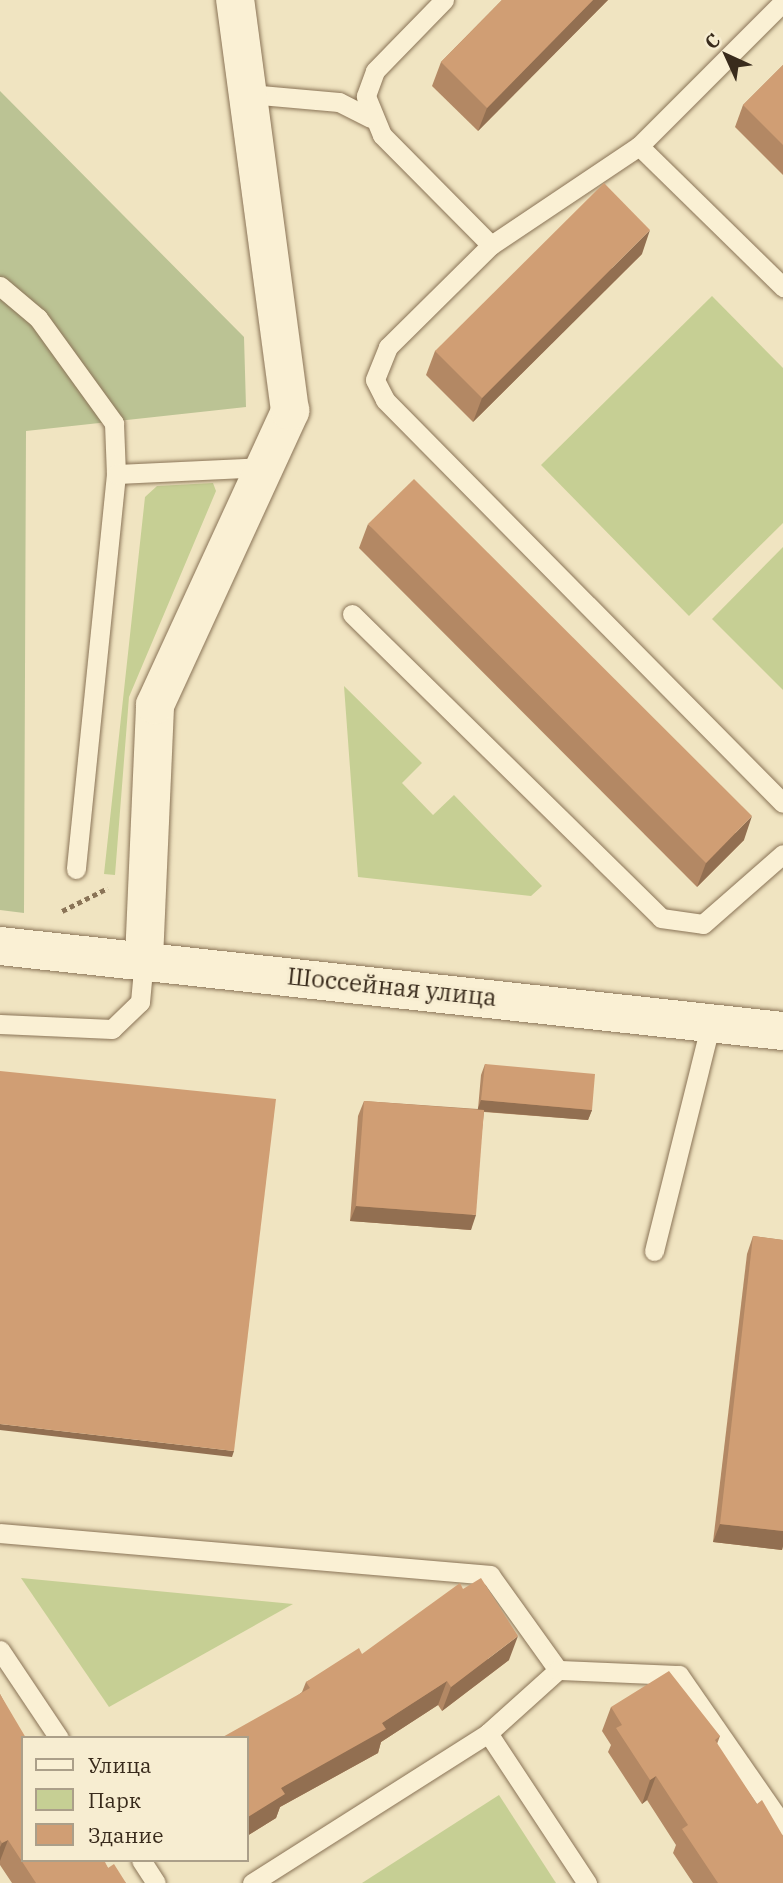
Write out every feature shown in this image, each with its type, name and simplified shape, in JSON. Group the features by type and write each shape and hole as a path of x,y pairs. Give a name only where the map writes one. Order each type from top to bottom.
{"street":[{"path":"144,959 155,705 268,467 290,411 235,0"},
{"name":"Шоссейная улица","path":"0,946 144,959 783,1031"}],"lane":[{"path":"370,118 366,96 375,71 444,0"},
{"path":"783,2 639,146 491,245 388,347 376,372 380,390 783,803"},
{"path":"249,94 339,102 370,118 491,245"},
{"path":"639,146 783,287"},
{"path":"0,286 38,318 114,423 116,474 76,869"},
{"path":"116,474 268,467"},
{"path":"352,614 661,918 703,924 783,854"},
{"path":"0,1024 112,1029 139,1002 144,959"},
{"path":"654,1251 711,1023"},
{"path":"0,1533 490,1574 558,1670"},
{"path":"0,1650 58,1736"},
{"path":"252,1883 488,1733 558,1670 679,1675 783,1825"},
{"path":"488,1733 587,1883"},
{"path":"142,1862 156,1883"}],"green space":[{"path":"0,91 244,337 246,407 26,431 24,913 0,910"},
{"path":"712,296 783,368 783,523 689,616 541,465"},
{"path":"213,483 216,491 129,697 115,875 104,874 145,497 157,486"},
{"path":"783,547 783,690 712,619"},
{"path":"344,686 422,763 402,783 433,815 454,795 542,886 531,896 358,877"},
{"path":"21,1578 293,1604 109,1707"},
{"path":"499,1795 556,1883 362,1883"}],"building":[{"path":"502,0 593,0 487,108 441,62"},
{"path":"783,65 783,145 743,105"},
{"path":"604,183 650,230 482,398 435,351"},
{"path":"414,479 752,816 706,863 368,524"},
{"path":"485,1064 595,1074 592,1110 481,1100"},
{"path":"0,1071 276,1099 234,1451 0,1424"},
{"path":"364,1101 484,1110 476,1215 356,1206"},
{"path":"753,1236 783,1240 783,1531 720,1524"},
{"path":"481,1578 518,1636 451,1687 447,1681 382,1723 386,1729 281,1788 285,1794 248,1817 248,1736 225,1736 310,1688 306,1682 359,1648 362,1654 460,1583 463,1589"},
{"path":"669,1671 720,1736 715,1740 757,1804 762,1800 783,1836 783,1883 718,1883 682,1829 688,1825 656,1776 650,1780 616,1728 622,1725 611,1707"},
{"path":"0,1694 25,1736 21,1736 21,1860 8,1840 2,1843"},
{"path":"22,1862 105,1862 108,1868 114,1864 126,1883 36,1883"}]}
